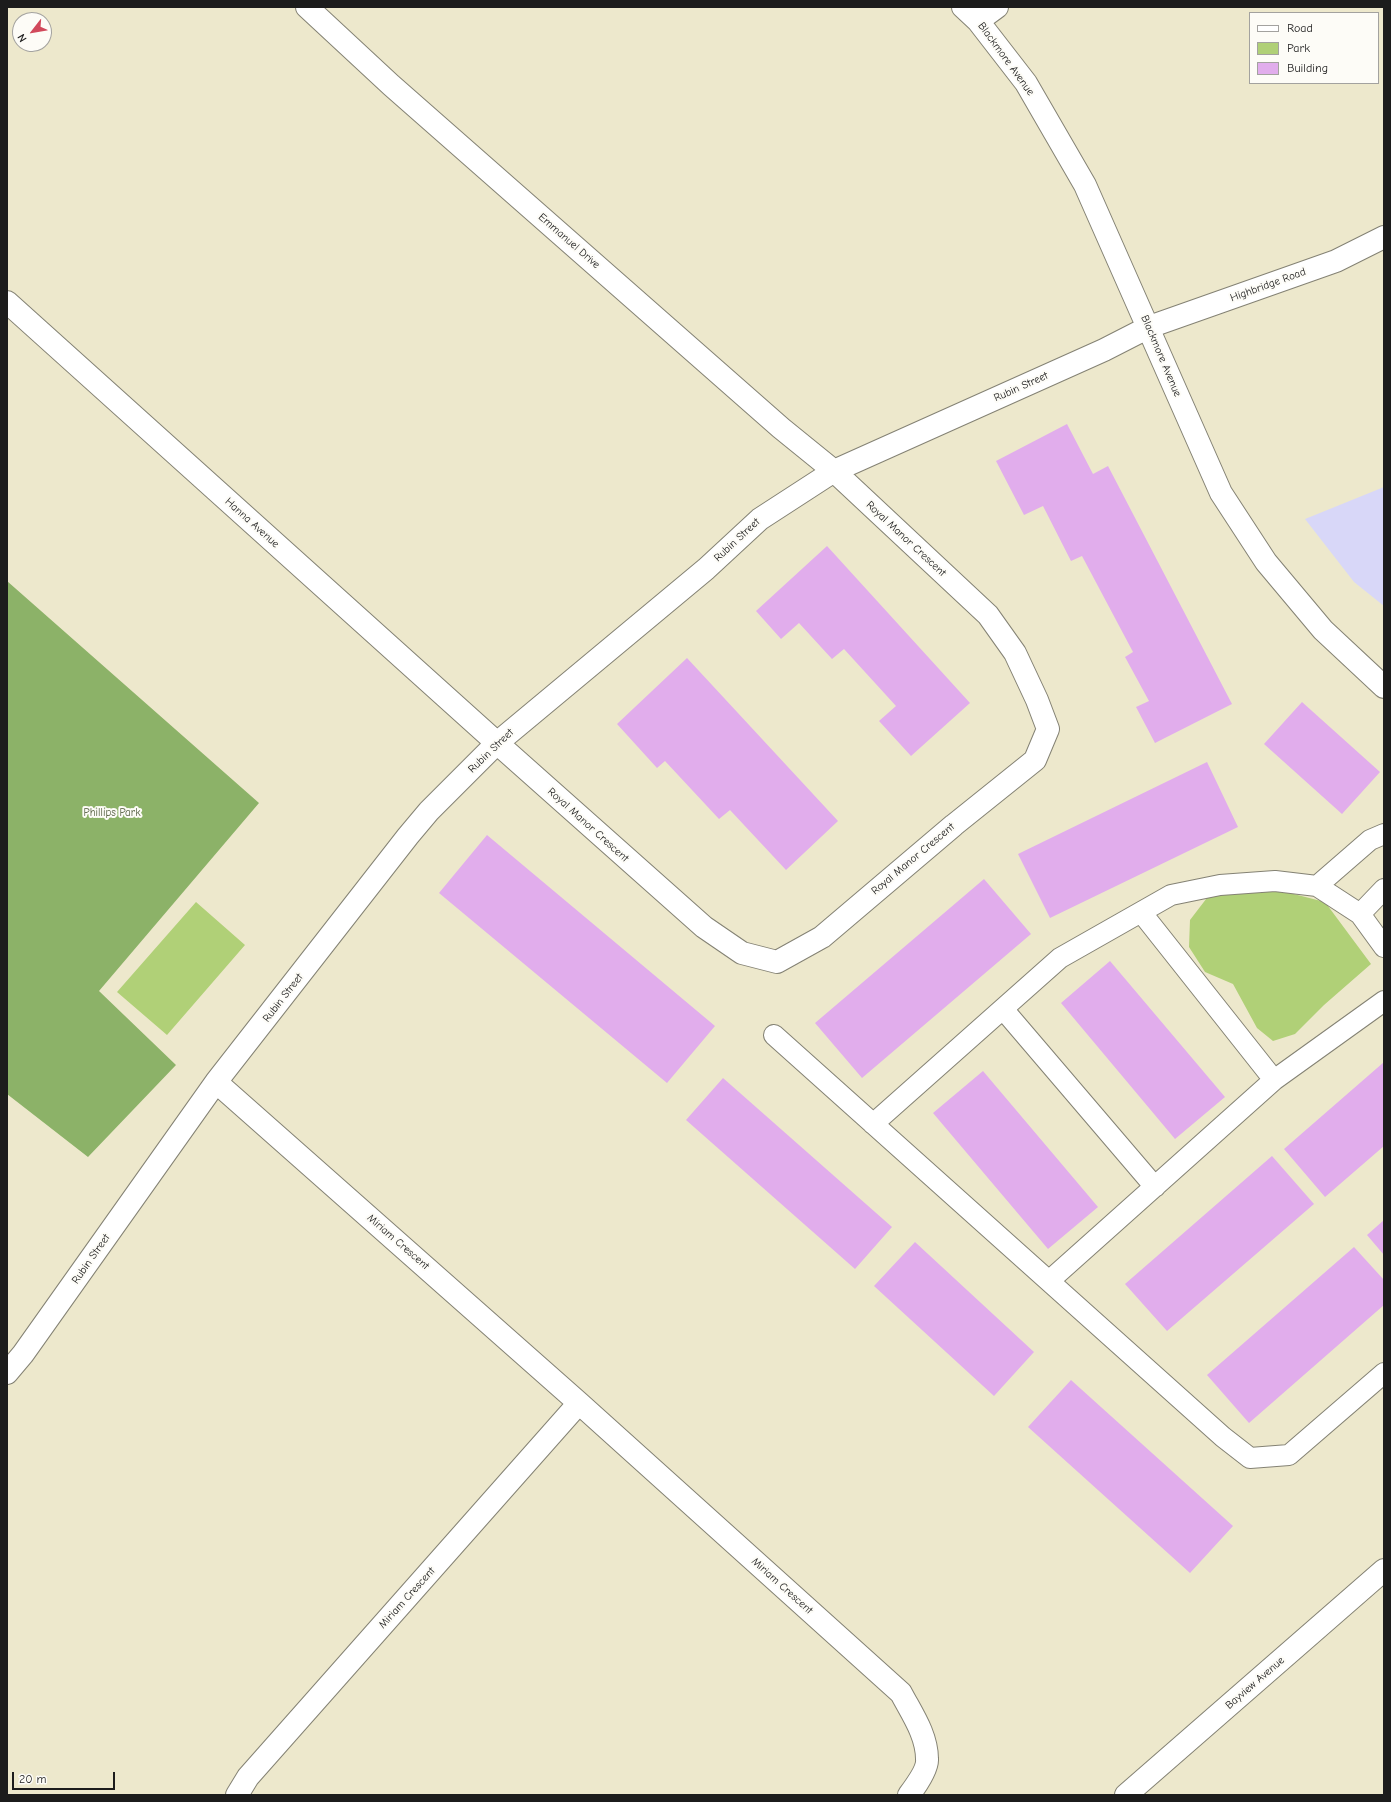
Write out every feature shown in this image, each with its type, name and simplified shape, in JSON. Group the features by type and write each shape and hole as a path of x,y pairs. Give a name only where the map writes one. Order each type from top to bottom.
{"street":[{"name":"Emmanuel Drive","path":"307,7 391,85 781,428 834,471"},
{"path":"971,14 997,7"},
{"name":"Blackmore Avenue","path":"971,14 1026,82 1085,185 1221,493 1266,562 1323,630 1384,687"},
{"name":"Highbridge Road","path":"1149,327 1336,260 1384,237"},
{"name":"Hanna Avenue","path":"7,302 496,743"},
{"name":"Rubin Street","path":"7,1373 23,1354 216,1082 408,836 429,811 496,743 706,570 760,519 834,471 1104,350 1149,327"},
{"name":"Royal Manor Crescent","path":"496,743 704,927 742,953 777,962 822,936 954,825 1035,760 1048,729 1037,700 1015,653 988,615 834,471"},
{"name":"Miriam Crescent","path":"216,1082 579,1402 901,1693 921,1729 928,1761 917,1785 909,1795"},
{"name":"Miriam Crescent","path":"238,1795 248,1777 579,1402"},
{"name":"Bayview Avenue","path":"1126,1795 1384,1570"}],"lane":[{"path":"1316,886 1370,840 1384,834"},
{"path":"873,1124 1060,958 1171,895 1220,886 1275,881 1316,886 1360,914 1384,947"},
{"path":"1360,914 1384,889"},
{"path":"1141,912 1274,1080"},
{"path":"1049,1282 1274,1080 1384,1000"},
{"path":"1003,1009 1155,1186"},
{"path":"774,1035 1223,1438 1250,1458 1289,1455 1384,1373"}],"shaded area":[{"path":"1384,487 1384,606 1354,582 1305,519"}],"green space":[{"name":"Phillips Park","path":"7,581 259,803 99,991 176,1065 88,1157 7,1094"},
{"path":"1270,888 1325,902 1371,964 1324,1005 1295,1034 1273,1041 1257,1028 1233,984 1205,972 1189,947 1190,920 1213,890"},
{"path":"196,902 245,945 167,1035 117,992"}],"building":[{"path":"1067,424 1093,474 1108,466 1232,704 1155,743 1136,707 1149,701 1125,657 1133,652 1082,556 1071,561 1043,506 1024,515 996,461"},
{"path":"827,546 970,703 911,756 879,721 896,706 844,649 832,659 799,623 781,639 756,611"},
{"path":"687,658 838,821 786,870 730,810 719,819 665,761 657,768 617,724"},
{"path":"1302,702 1380,772 1342,814 1264,744"},
{"path":"1207,762 1238,827 1050,918 1018,854"},
{"path":"487,835 715,1026 667,1083 439,893"},
{"path":"984,879 1031,934 862,1078 815,1023"},
{"path":"1110,961 1225,1097 1175,1139 1061,1003"},
{"path":"1384,1062 1384,1146 1325,1197 1284,1149"},
{"path":"983,1071 1098,1207 1048,1249 933,1113"},
{"path":"723,1078 892,1227 855,1269 686,1120"},
{"path":"1272,1156 1314,1204 1167,1331 1125,1284"},
{"path":"1384,1220 1384,1255 1367,1235"},
{"path":"915,1242 1034,1352 994,1396 874,1286"},
{"path":"1354,1247 1384,1280 1384,1305 1249,1423 1207,1375"},
{"path":"1071,1380 1233,1526 1190,1573 1028,1427"}]}
